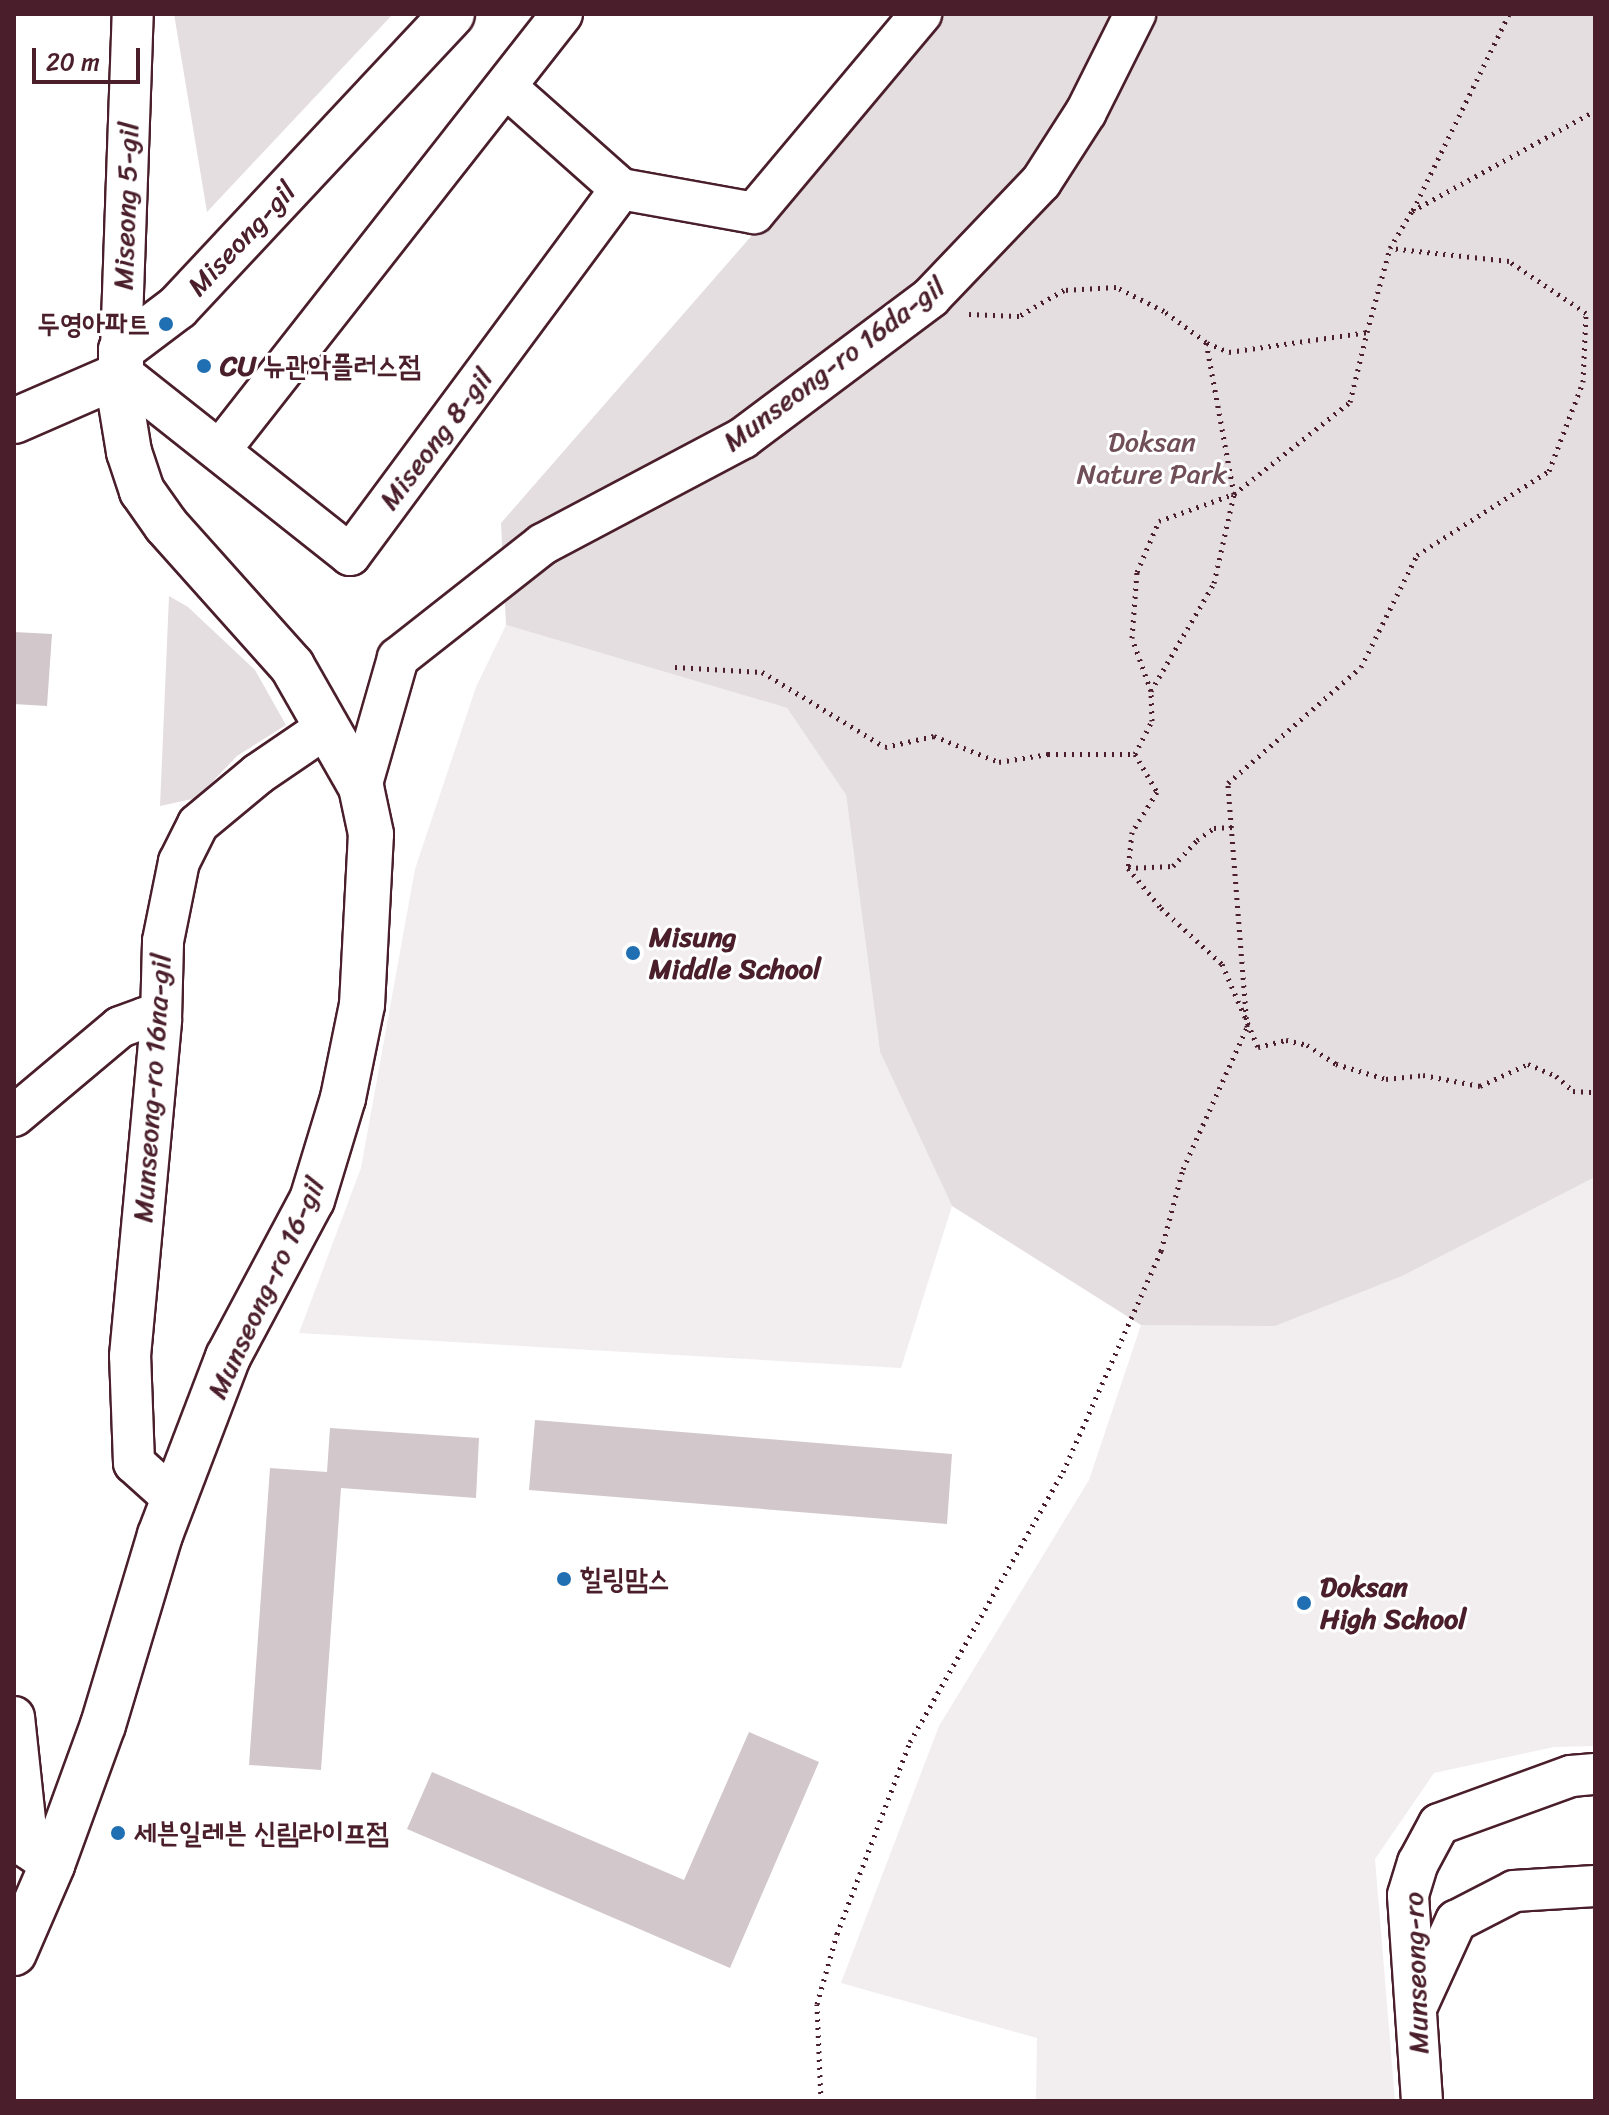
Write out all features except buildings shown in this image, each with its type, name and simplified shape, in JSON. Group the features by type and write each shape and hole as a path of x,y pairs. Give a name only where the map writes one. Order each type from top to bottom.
{"street":[{"name":"Miseong 5-gil","path":"122,362 133,14"},
{"name":"Miseong-gil","path":"14,421 122,362 178,307 452,14"},
{"path":"220,450 562,14"},
{"path":"506,87 621,189 754,213 921,14"},
{"name":"Munseong-ro 16da-gil","path":"361,787 398,658 543,544 743,438 938,290 1041,182 1086,112 1135,14"},
{"name":"Miseong 8-gil","path":"122,362 220,450 350,555 621,189"},
{"name":"Munseong-ro 16-gil","path":"14,1953 38,1871 103,1725 160,1535 228,1357 312,1200 343,1098 362,1005 371,834 361,787 292,666 166,525 142,491 129,452 121,403 122,362"},
{"name":"Munseong-ro 16na-gil","path":"175,1500 134,1463 130,1356 161,1019 163,941 179,862 198,824 258,774 327,727"},
{"path":"14,1116 120,1027 145,1018 161,1019"},
{"path":"14,1717 28,1848 38,1871"},
{"name":"Munseong-ro","path":"1422,2101 1408,1895 1418,1863 1439,1824 1571,1776 1595,1774"},
{"path":"1416,2008 1456,1921 1514,1891 1595,1886"}],"path":[{"path":"1135,754 1152,721 1151,691 1132,638 1137,572 1159,521 1234,494 1350,402 1390,248 1412,211 1509,14"},
{"path":"1412,211 1595,111"},
{"path":"821,2101 817,2004 837,1934 910,1742 1063,1472 1161,1251 1183,1169 1247,1027 1228,783 1361,667 1417,555 1549,471 1583,382 1586,313 1509,261 1390,248"},
{"path":"938,290 969,314 1019,316 1064,290 1116,287 1164,311 1206,342 1229,352 1367,332"},
{"path":"1151,691 1214,583 1234,494 1206,342"},
{"path":"675,667 762,672 885,747 934,736 999,762 1048,754 1135,754"},
{"path":"1135,754 1157,792 1132,832 1128,868 1161,908 1222,964 1258,1047 1286,1040 1307,1045 1336,1064 1386,1079 1423,1075 1480,1086 1528,1064 1556,1076 1573,1091 1595,1092"},
{"path":"1128,868 1173,866 1197,840 1214,828 1232,827"}],"shaded area":[{"name":"Misung Middle School","path":"506,625 787,708 846,795 880,1052 952,1206 901,1368 299,1333 361,1168 415,869 476,687"},
{"name":"Doksan High School","path":"1595,1140 1595,1746 1554,1747 1434,1773 1375,1859 1395,2101 1036,2101 1037,2038 841,1983 939,1726 1089,1480 1141,1325 1190,1205"}],"green space":[{"path":"174,14 393,14 207,212"},
{"name":"Doksan Nature Park","path":"945,14 1595,14 1595,1177 1402,1276 1275,1326 1141,1325 952,1206 880,1052 846,795 787,708 506,625 501,523"},
{"path":"169,596 188,607 255,670 286,725 237,756 197,798 160,806"}],"place":[{"name":"두영아파트","path":"166,324"},
{"name":"CU 뉴관악플러스점","path":"204,366"},
{"name":"Misung Middle School","path":"633,953"},
{"name":"힐링맘스","path":"564,1579"},
{"name":"Doksan High School","path":"1304,1603"},
{"name":"세븐일레븐 신림라이프점","path":"118,1833"}]}
